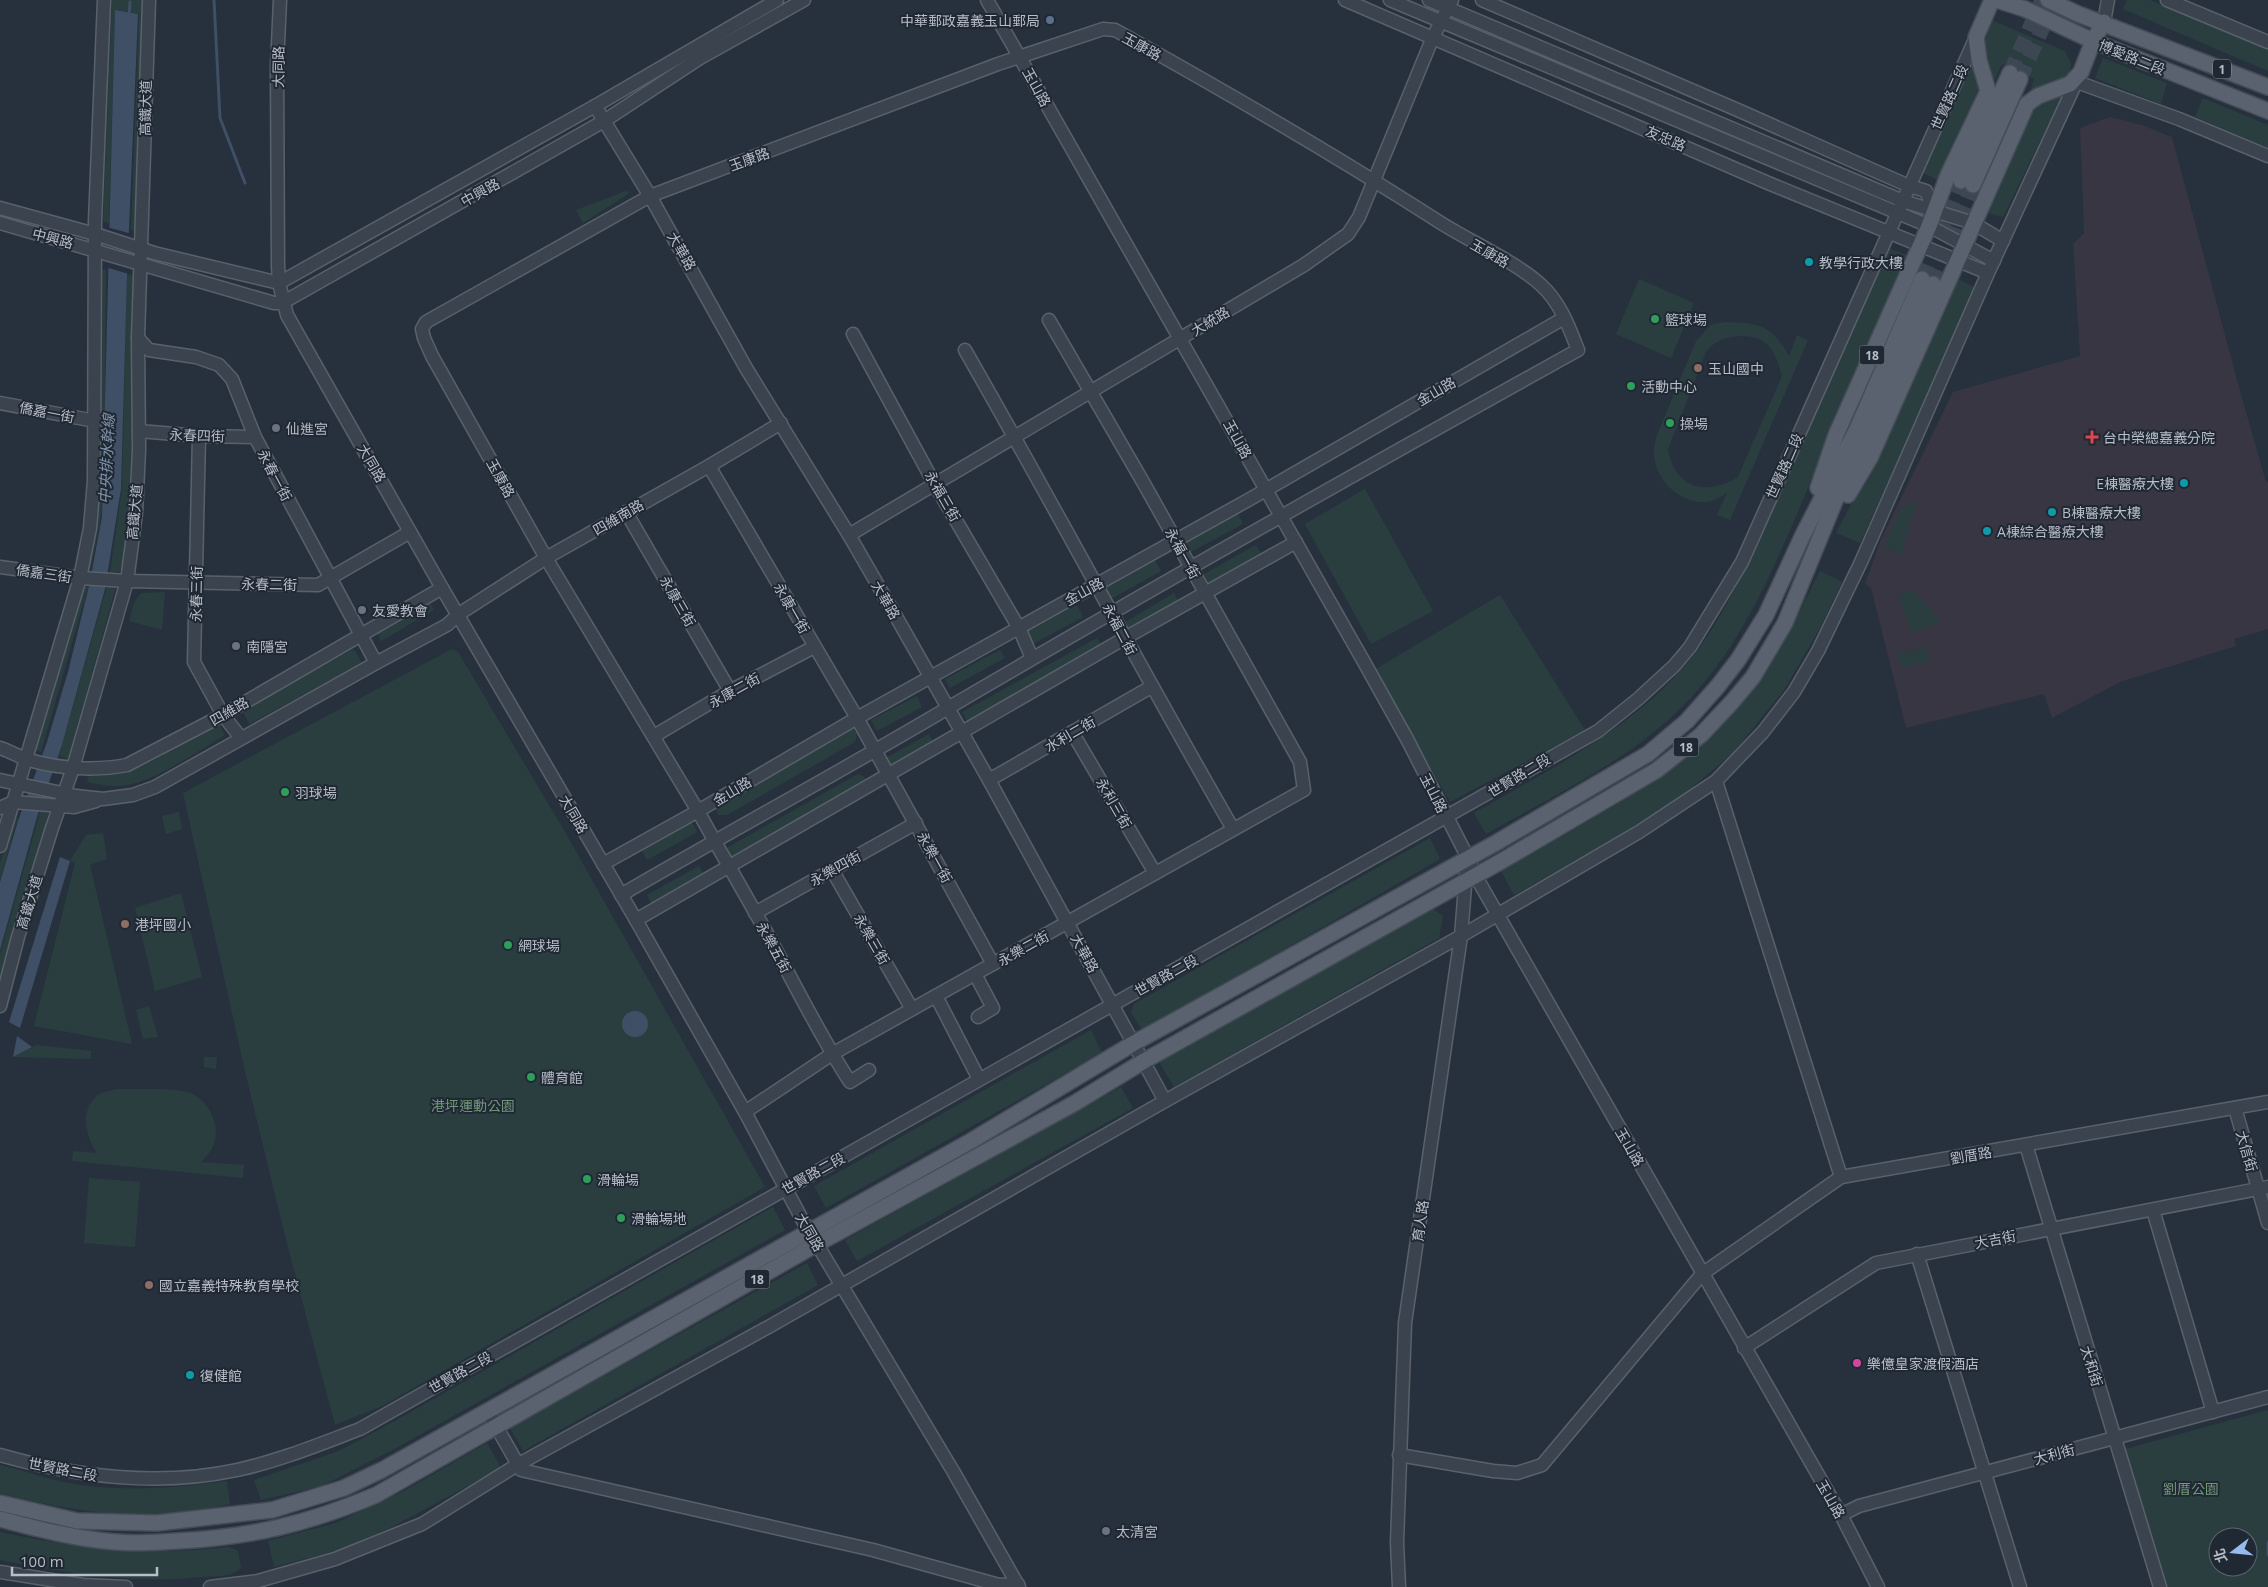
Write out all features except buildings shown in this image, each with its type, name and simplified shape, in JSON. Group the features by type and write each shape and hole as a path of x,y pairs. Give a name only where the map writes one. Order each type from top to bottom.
{"main road":[{"path":"1976,37 1992,0"},
{"name":"博愛路二段","path":"1997,0 2027,4 2093,41 2268,112"},
{"name":"博愛路二段","path":"2048,0 2077,7 2104,22 2268,87"},
{"path":"2079,77 2093,41 2104,22"},
{"name":"18","path":"1802,537 1836,435 1929,226 1948,175 1988,91 1979,60 1976,37"},
{"path":"1967,183 2015,76"},
{"name":"18","path":"1819,544 1870,458 2027,104 2038,96 2070,84 2079,77"},
{"name":"18","path":"0,1503 77,1521 157,1523 272,1510 344,1488 382,1470 487,1410 653,1320 971,1141 1134,1043 1468,858 1648,754 1687,721 1738,660 1766,615 1802,537 1857,429 1927,282 1785,623 1753,676 1701,735 1657,770 1470,878 1144,1061 1067,1108 817,1244 376,1495 335,1512 272,1531 195,1540 116,1542 68,1536 0,1519"}],"street":[{"path":"0,846 84,578 92,506 95,421 104,0"},
{"name":"高鐵大道","path":"0,1006 58,792 69,767 127,581 136,513 139,431 138,338 140,249 149,0"},
{"name":"大同路","path":"280,0 277,66 279,282 282,303 287,315 442,588 459,614 636,920 745,1112 809,1231 948,1463 1019,1586"},
{"name":"中興路","path":"279,282 595,106 777,0"},
{"name":"中興路","path":"282,303 604,122 700,58 804,0"},
{"name":"玉山路","path":"987,0 1407,738 1468,858"},
{"name":"友忠路","path":"1345,0 1768,183 1988,273"},
{"name":"友忠路","path":"1390,0 1929,226 1994,260"},
{"path":"1428,0 1450,4 1902,201 1973,224 2003,241"},
{"path":"1482,0 1909,186 1926,191 1934,211"},
{"path":"2104,22 2108,0"},
{"path":"2167,0 2268,42"},
{"name":"大統路","path":"849,535 1014,435 1091,392 1304,265 1348,234 1359,217 1433,37 1450,4"},
{"name":"玉康路","path":"714,841 654,736 546,558 432,356 422,329 426,322 650,196 1020,56 1103,30 1115,30 1375,180 1468,240 1525,272 1542,286 1564,318 1578,350 1281,515"},
{"name":"世賢路二段","path":"0,1455 48,1468 125,1479 203,1476 266,1463 360,1429 1598,730 1638,699 1674,666 1690,647 1742,562 1976,37"},
{"path":"210,1587 258,1581 335,1559 422,1524 517,1465 1461,936 1639,832 1716,781 1763,732 1794,692 1818,651 1861,562 1988,273 2079,77 2268,156"},
{"name":"大華路","path":"595,106 650,196 746,368 849,535 962,732 1165,1101"},
{"name":"中興路","path":"0,208 100,235 140,249"},
{"name":"中興路","path":"0,223 140,264"},
{"path":"140,249 257,279 279,282"},
{"path":"140,264 274,303 282,303"},
{"name":"金山路","path":"603,864 857,718 1266,490 1564,318"},
{"name":"永福一街","path":"1049,320 1176,540 1300,762 1304,790"},
{"name":"永福三街","path":"853,334 934,483 1019,628 1032,658"},
{"name":"永春一街","path":"138,338 149,350 196,357 220,365 232,379 255,436 329,578 376,662"},
{"name":"永福二街","path":"965,350 1112,612 1151,687 1233,829"},
{"name":"僑嘉一街","path":"0,403 95,421"},
{"name":"四維南路","path":"459,614 546,558 781,423"},
{"name":"永春四街","path":"139,431 199,436 255,436"},
{"name":"永春三街","path":"199,436 194,662 223,716 241,738"},
{"name":"永康一街","path":"709,466 875,750"},
{"name":"永康三街","path":"626,512 730,692"},
{"path":"621,895 1281,515"},
{"name":"永春二街","path":"113,580 196,584 318,585 410,532"},
{"path":"636,920 728,865 1296,542"},
{"name":"僑嘉三街","path":"0,567 113,580"},
{"name":"四維路","path":"0,748 16,753 27,760 69,767 110,768 127,765 223,716 359,634 442,588"},
{"path":"0,808 13,802 74,807 103,799 133,795 155,787 376,662 447,625 459,614"},
{"name":"永康二街","path":"654,736 730,692 814,647"},
{"name":"水利二街","path":"989,780 1151,687"},
{"name":"永利三街","path":"1072,732 1155,874"},
{"name":"永樂一街","path":"875,750 993,964"},
{"path":"0,780 103,799"},
{"path":"1716,781 1841,1177"},
{"name":"永樂二街","path":"745,1112 832,1054 1304,790"},
{"name":"永樂四街","path":"755,913 916,822"},
{"name":"永樂五街","path":"714,841 832,1054 850,1082 869,1070"},
{"name":"育人路","path":"1399,1587 1397,1542 1405,1323 1470,878 1468,858"},
{"name":"永樂三街","path":"832,870 912,1009"},
{"name":"玉山路","path":"1470,878 1497,915 1841,1515 1878,1587"},
{"path":"975,974 993,1008 978,1017"},
{"path":"936,996 979,1079"},
{"name":"劉厝路","path":"1399,1455 1493,1471 1517,1473 1542,1465 1702,1274 1841,1177 2268,1102"},
{"name":"大信街","path":"2234,1108 2263,1188 2268,1223"},
{"name":"大和街","path":"2026,1145 2160,1587"},
{"name":"大吉街","path":"1744,1348 1876,1263 2263,1188"},
{"path":"2153,1210 2213,1412"},
{"path":"1917,1254 2020,1587"},
{"name":"大利街","path":"1841,1515 1859,1506 2114,1437 2268,1398"},
{"path":"487,1410 521,1470 873,1550 999,1586 1019,1586"},
{"path":"0,1572 83,1585 126,1587"}],"shaded area":[{"name":"台中榮總嘉義分院","path":"2110,117 2142,125 2172,137 2240,391 2266,482 2268,482 2268,629 2234,639 2236,646 2120,682 2052,718 2044,694 1906,728 1871,588 1865,584 1881,539 1953,392 2080,356 2073,244 2084,233 2080,128"}],"green space":[{"path":"112,0 145,0 137,231 131,230 139,14 115,10 109,223 103,221"},
{"path":"2127,0 2150,0 2268,49 2268,71 2123,9"},
{"path":"1991,20 2065,51 2071,64 2068,81 2030,92 2034,79 2002,64 1992,85 1981,44"},
{"path":"1974,52 1984,90 1940,181 1921,172"},
{"path":"2103,58 2167,83 2161,104 2095,78"},
{"path":"2064,92 2003,217 1988,213 2031,106"},
{"path":"2203,98 2268,125 2268,148 2195,117"},
{"path":"626,191 629,192 628,194 583,223 576,210"},
{"path":"1888,248 1907,255 1772,571 1735,639 1713,671 1688,700 1641,742 1576,784 1486,834 1474,813 1566,761 1625,721 1652,699 1677,674 1707,637 1749,562"},
{"path":"102,270 106,270 104,472 101,517 90,572 88,568 100,413"},
{"path":"127,274 136,277 131,510 123,566 119,572 110,572 122,489"},
{"name":"籃球場","path":"1639,279 1694,303 1671,358 1616,334"},
{"path":"1958,279 1976,288 1860,543 1836,533 1866,476"},
{"name":"操場","path":"1726,322 1756,325 1764,328 1777,338 1789,356 1797,335 1808,340 1730,520 1717,515 1727,493 1709,502 1686,498 1669,487 1658,470 1655,460 1654,448 1657,435 1696,341 1712,324","holes":["1751,337 1764,342 1773,352 1782,376 1738,477 1714,487 1693,485 1677,473 1671,462 1668,449 1706,352 1717,342 1726,338"]},
{"path":"1365,489 1433,611 1371,644 1305,524"},
{"path":"1916,503 1901,555 1884,547 1902,506"},
{"path":"1238,513 1243,524 1189,553 1184,544"},
{"path":"1256,545 1262,556 1209,584 1204,574"},
{"path":"1155,560 1161,571 1109,600 1103,589"},
{"path":"1820,571 1842,582 1820,628 1784,690 1733,753 1683,795 1613,839 1514,895 1501,871 1617,804 1681,761 1723,722 1755,685 1784,642"},
{"path":"83,586 88,587 41,752 33,749"},
{"path":"107,586 116,587 68,759 59,756"},
{"path":"1913,590 1941,622 1912,633 1898,594"},
{"path":"165,592 162,630 129,621 134,603 141,593"},
{"path":"1174,593 1179,603 1125,634 1120,625"},
{"path":"1500,595 1585,730 1450,802 1374,670"},
{"path":"427,598 434,610 381,641 375,628"},
{"path":"1077,605 1083,617 1029,646 1023,634"},
{"path":"1097,638 1102,647 968,723 962,712"},
{"path":"1928,648 1929,661 1902,667 1898,653"},
{"path":"354,649 362,663 249,724 242,709"},
{"name":"港坪運動公園","path":"452,649 458,652 565,832 765,1187 382,1406 335,1425 284,1232 245,1071 183,793"},
{"path":"1000,650 1005,658 950,688 945,679"},
{"path":"917,696 922,707 877,731 871,720"},
{"path":"218,723 225,735 182,762 147,779 124,786 87,782 90,771 132,769 152,761"},
{"path":"849,730 854,730 857,734 855,742 727,815 718,815 716,810 718,805"},
{"path":"929,734 934,745 889,769 884,759"},
{"path":"858,774 864,776 866,782 730,859 727,855 728,847"},
{"path":"40,812 49,812 0,985 0,954"},
{"path":"179,812 182,829 166,834 162,816"},
{"path":"14,818 18,818 0,880 0,863"},
{"path":"691,820 697,832 647,860 641,848"},
{"path":"103,833 107,859 90,865 132,1044 34,1026 75,863 70,861 86,835"},
{"path":"1430,838 1440,859 1143,1031 1131,1013 1134,1004"},
{"path":"699,866 705,876 652,905 647,895"},
{"path":"181,893 202,977 155,991 135,908"},
{"path":"1433,909 1443,916 1439,938 1174,1087 1159,1062"},
{"path":"149,1006 158,1037 143,1039 136,1010"},
{"path":"1091,1030 1102,1053 826,1208 814,1186"},
{"path":"36,1045 91,1051 91,1059 13,1057"},
{"path":"204,1057 217,1057 216,1069 204,1067"},
{"path":"1121,1087 1133,1108 857,1261 845,1240"},
{"path":"118,1089 173,1090 195,1095 207,1106 216,1128 213,1146 201,1162 244,1165 243,1178 72,1161 73,1151 97,1153 87,1130 86,1121 89,1105 102,1093"},
{"path":"89,1178 140,1182 135,1247 84,1243"},
{"path":"773,1207 785,1230 398,1447 322,1486 261,1500 254,1480 339,1451"},
{"path":"807,1263 818,1285 523,1451 510,1428"},
{"name":"劉厝公園","path":"2268,1410 2268,1587 2160,1587 2121,1457 2125,1449"},
{"path":"487,1443 501,1468 390,1528 339,1550 274,1567 268,1541 336,1523 404,1491"},
{"path":"0,1465 63,1482 104,1487 187,1486 227,1481 230,1504 170,1513 114,1514 86,1511 0,1493"},
{"path":"0,1532 86,1547 142,1551 199,1550 229,1547 238,1551 241,1568 222,1576 176,1579 125,1578 50,1570 0,1560"}],"water":[{"path":"115,10 138,14 127,276 121,489 105,589 62,745 37,817 0,950 0,882 18,821 47,742 68,672 89,586 102,517"},
{"path":"60,857 70,861 20,1028 9,1022"},
{"path":"635,1011 644,1015 648,1024 644,1033 635,1037 626,1033 622,1024 626,1015"},
{"path":"17,1036 32,1047 13,1057"}],"pier":[{"path":"107,227 132,234 129,274 105,267"}],"waterway":[{"path":"214,0 220,118 245,183"},
{"name":"中央排水幹線","path":"129,16 130,2"},
{"path":"2268,1542 2268,1555"}],"tunnel":[{"path":"2010,73 2042,0"},
{"path":"2020,79 2055,0"},
{"path":"1922,279 1961,181"},
{"path":"1933,284 1973,185"}],"place":[{"name":"中華郵政嘉義玉山郵局","path":"1050,20"},
{"name":"教學行政大樓","path":"1809,262"},
{"name":"籃球場","path":"1655,319"},
{"name":"玉山國中","path":"1698,368"},
{"name":"活動中心","path":"1631,386"},
{"name":"操場","path":"1670,423"},
{"name":"仙進宮","path":"276,428"},
{"name":"台中榮總嘉義分院","path":"2092,437"},
{"name":"E棟醫療大樓","path":"2184,483"},
{"name":"B棟醫療大樓","path":"2052,512"},
{"name":"A棟綜合醫療大樓","path":"1987,531"},
{"name":"友愛教會","path":"362,610"},
{"name":"南隱宮","path":"236,646"},
{"name":"羽球場","path":"285,792"},
{"name":"港坪國小","path":"125,924"},
{"name":"網球場","path":"508,945"},
{"name":"體育館","path":"531,1077"},
{"name":"滑輪場","path":"587,1179"},
{"name":"滑輪場地","path":"621,1218"},
{"name":"國立嘉義特殊教育學校","path":"149,1285"},
{"name":"樂億皇家渡假酒店","path":"1857,1363"},
{"name":"復健館","path":"190,1375"},
{"name":"太清宮","path":"1106,1531"}]}
